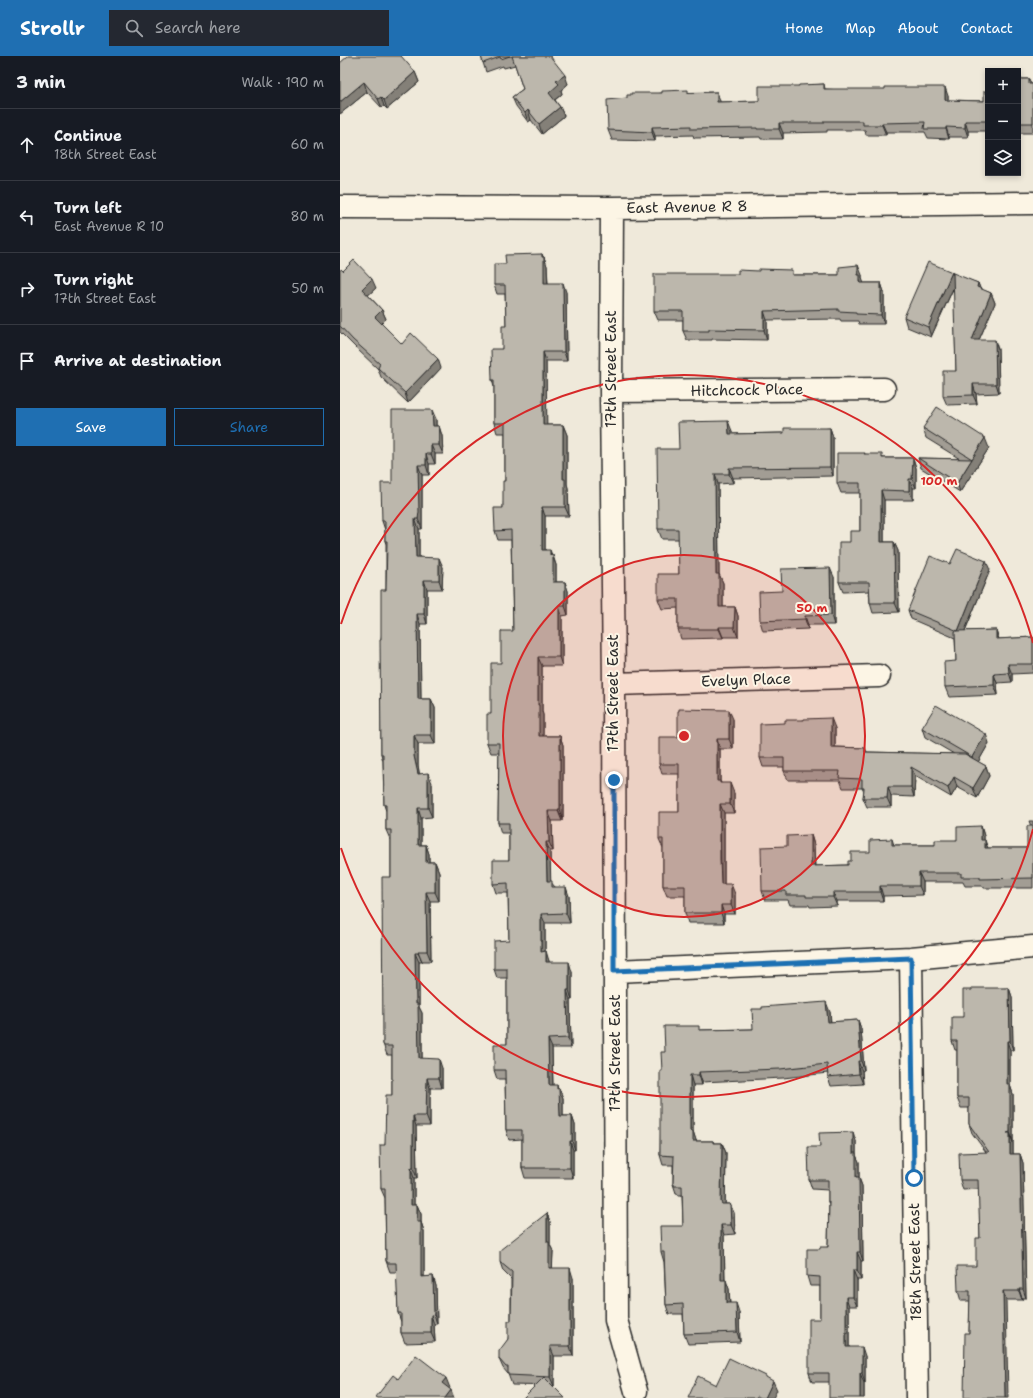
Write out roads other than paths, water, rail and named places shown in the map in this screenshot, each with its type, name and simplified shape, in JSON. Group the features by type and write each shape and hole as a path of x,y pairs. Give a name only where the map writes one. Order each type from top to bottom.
{"street":[{"name":"East Avenue R 8","path":"340,207 612,208 1033,203"},
{"name":"17th Street East","path":"612,208 610,391 614,684 616,1320 636,1391"},
{"name":"Hitchcock Place","path":"610,391 884,389"},
{"name":"Evelyn Place","path":"614,684 879,676"},
{"path":"614,971 911,958 1033,947"},
{"name":"18th Street East","path":"911,958 917,1398"}]}
